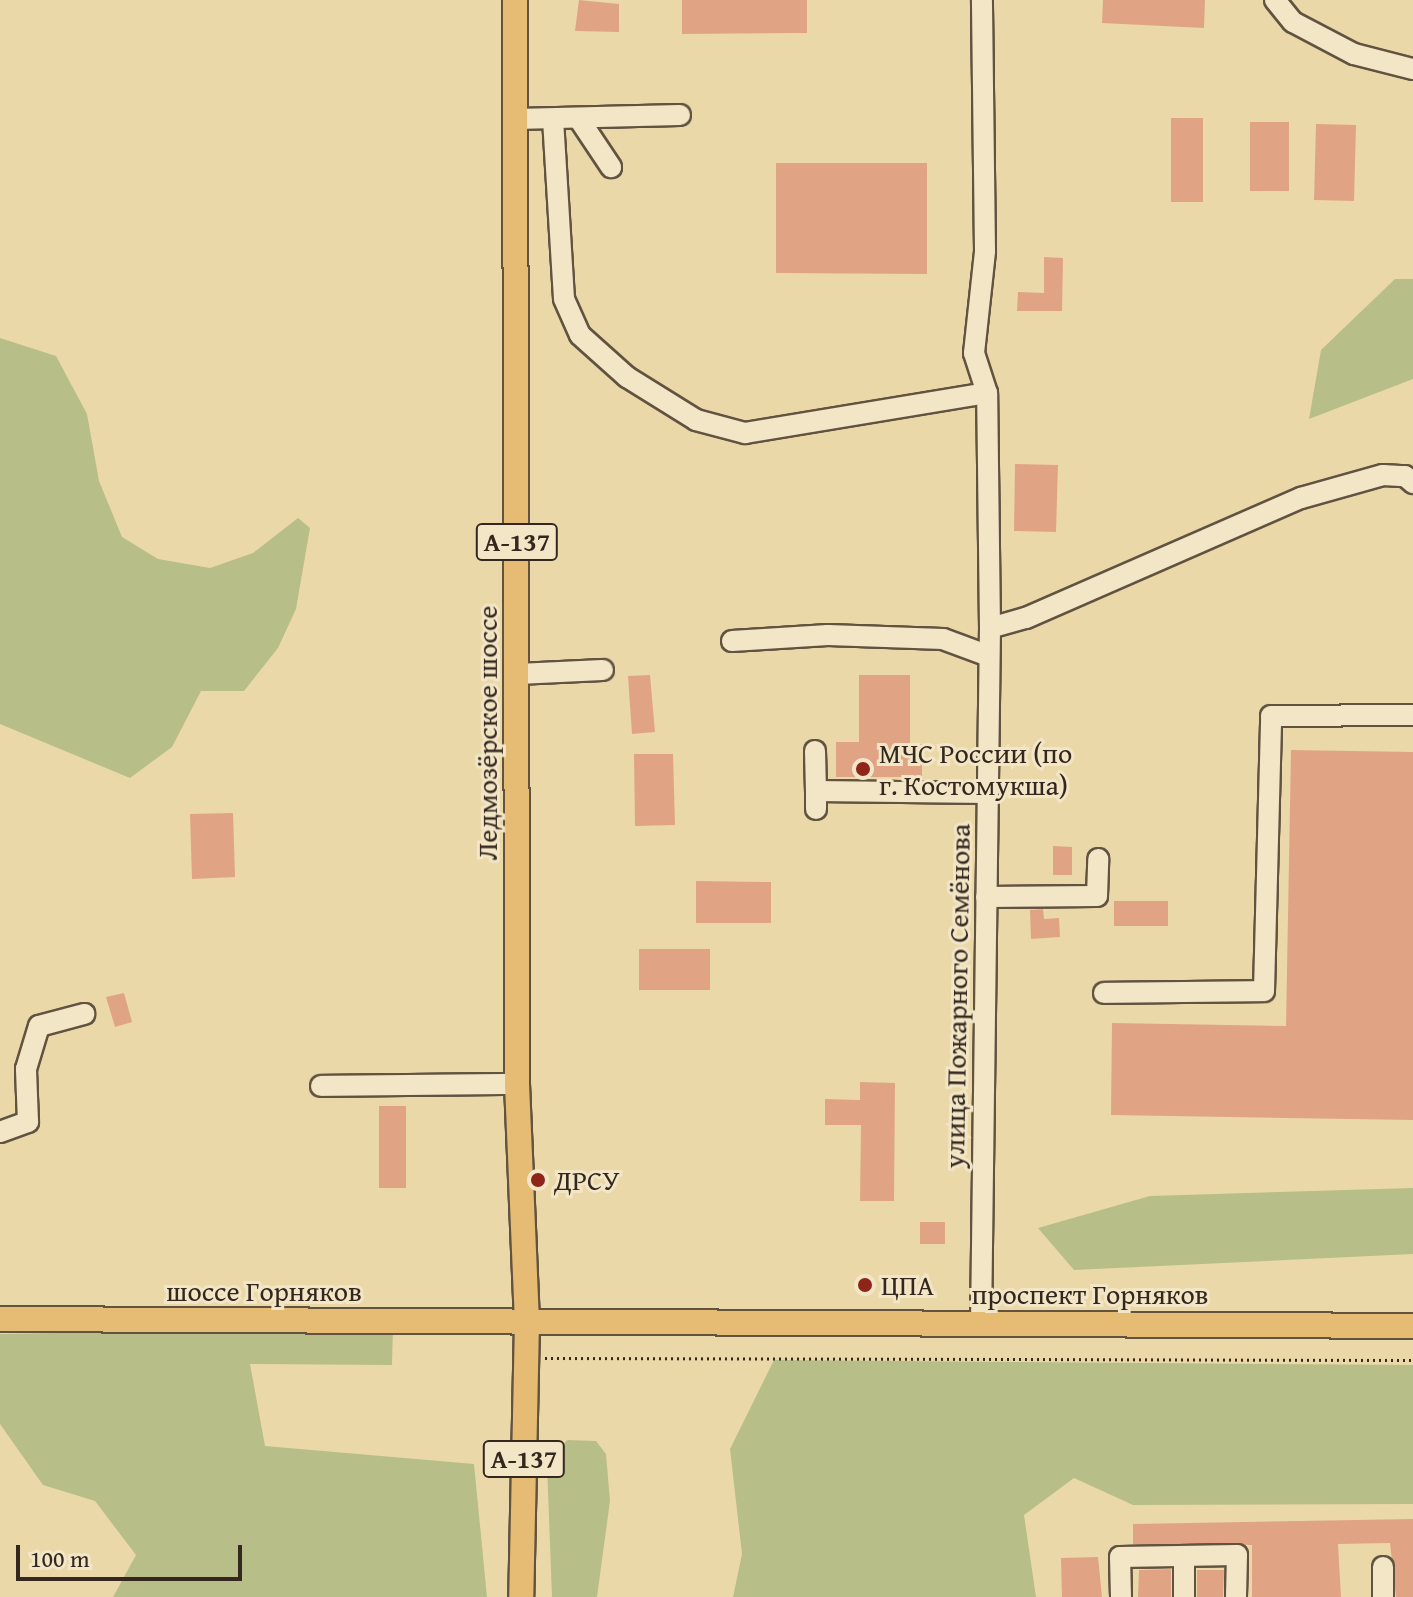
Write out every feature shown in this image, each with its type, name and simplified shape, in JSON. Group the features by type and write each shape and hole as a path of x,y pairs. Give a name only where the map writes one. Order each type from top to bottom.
{"main road":[{"name":"Ледмозёрское шоссе","path":"515,0 517,1084 527,1322"},
{"name":"шоссе Горняков","path":"0,1319 527,1322"},
{"name":"проспект Горняков","path":"527,1322 1413,1326"},
{"name":"А-137","path":"521,1597 527,1322"}],"street":[{"name":"улица Пожарного Семёнова","path":"981,1324 990,628 987,393 974,353 985,251 982,0"},
{"path":"1275,0 1293,22 1354,54 1413,69"},
{"path":"515,119 680,115"},
{"path":"553,119 564,299 580,335 627,377 696,420 745,433 987,393"},
{"path":"579,119 611,167"},
{"path":"990,628 1026,618 1301,498 1383,475 1405,476 1413,483"},
{"path":"732,641 828,635 943,639 989,656"},
{"path":"517,674 603,670"},
{"path":"1104,993 1264,991 1271,716 1413,715"},
{"path":"815,751 816,800 987,793"},
{"path":"986,897 1097,896 1098,859"},
{"path":"0,1132 28,1122 26,1069 39,1026 84,1014"},
{"path":"321,1086 517,1084"},
{"path":"1121,1597 1120,1557 1237,1555 1236,1597"},
{"path":"1184,1556 1184,1597"},
{"path":"1383,1567 1383,1597"}],"path":[{"path":"526,1359 980,1355 1413,1360"}],"green space":[{"path":"1395,279 1413,279 1413,379 1309,419 1321,350"},
{"path":"0,338 56,356 87,414 99,481 122,537 158,559 210,568 253,553 298,518 310,528 296,609 278,648 244,691 201,691 172,747 130,778 0,724"},
{"path":"1413,1188 1413,1254 1074,1270 1038,1228 1150,1196"},
{"path":"393,1327 392,1365 250,1364 265,1446 474,1464 487,1597 113,1597 136,1555 95,1501 43,1485 0,1424 0,1334"},
{"path":"774,1360 1413,1365 1413,1504 1133,1505 1074,1478 1024,1515 1036,1597 733,1597 742,1554 730,1449"},
{"path":"567,1440 596,1441 606,1454 610,1501 597,1597 552,1597 547,1465"}],"building":[{"path":"579,0 619,4 619,32 575,31"},
{"path":"682,0 807,0 807,33 682,34"},
{"path":"1103,0 1205,0 1204,28 1102,23"},
{"path":"1171,118 1203,118 1203,202 1171,202"},
{"path":"1250,122 1289,122 1289,191 1250,191"},
{"path":"1316,124 1356,125 1354,201 1314,200"},
{"path":"776,163 927,163 927,274 776,273"},
{"path":"1044,257 1063,258 1062,311 1017,311 1018,292 1044,293"},
{"path":"1015,464 1058,465 1056,532 1014,531"},
{"path":"650,675 655,732 632,734 628,676"},
{"path":"859,675 910,675 910,744 922,744 922,777 836,777 836,742 859,742"},
{"path":"1291,750 1413,752 1413,1120 1111,1115 1112,1023 1286,1026"},
{"path":"634,754 673,754 675,825 635,826"},
{"path":"233,813 235,877 192,879 190,814"},
{"path":"1053,846 1072,847 1072,875 1053,875"},
{"path":"696,881 771,882 771,923 696,923"},
{"path":"1114,901 1168,901 1168,926 1114,926"},
{"path":"1043,909 1044,919 1059,918 1060,937 1031,939 1030,910"},
{"path":"639,949 710,949 710,990 639,990"},
{"path":"124,993 132,1022 115,1027 106,997"},
{"path":"860,1082 895,1083 894,1201 860,1201 861,1125 825,1125 825,1099 860,1100"},
{"path":"379,1106 406,1106 406,1188 379,1188"},
{"path":"920,1222 945,1222 945,1244 920,1244"},
{"path":"1413,1519 1413,1597 1396,1597 1390,1543 1338,1544 1341,1597 1252,1597 1252,1545 1133,1544 1133,1524"},
{"path":"1098,1557 1102,1597 1062,1597 1061,1558"},
{"path":"1171,1569 1171,1597 1138,1597 1139,1570"},
{"path":"1197,1570 1224,1570 1223,1597 1197,1597"}],"place":[{"name":"МЧС России (по г. Костомукша)","path":"863,769"},
{"name":"ДРСУ","path":"538,1180"},
{"name":"ЦПА","path":"865,1285"}]}
